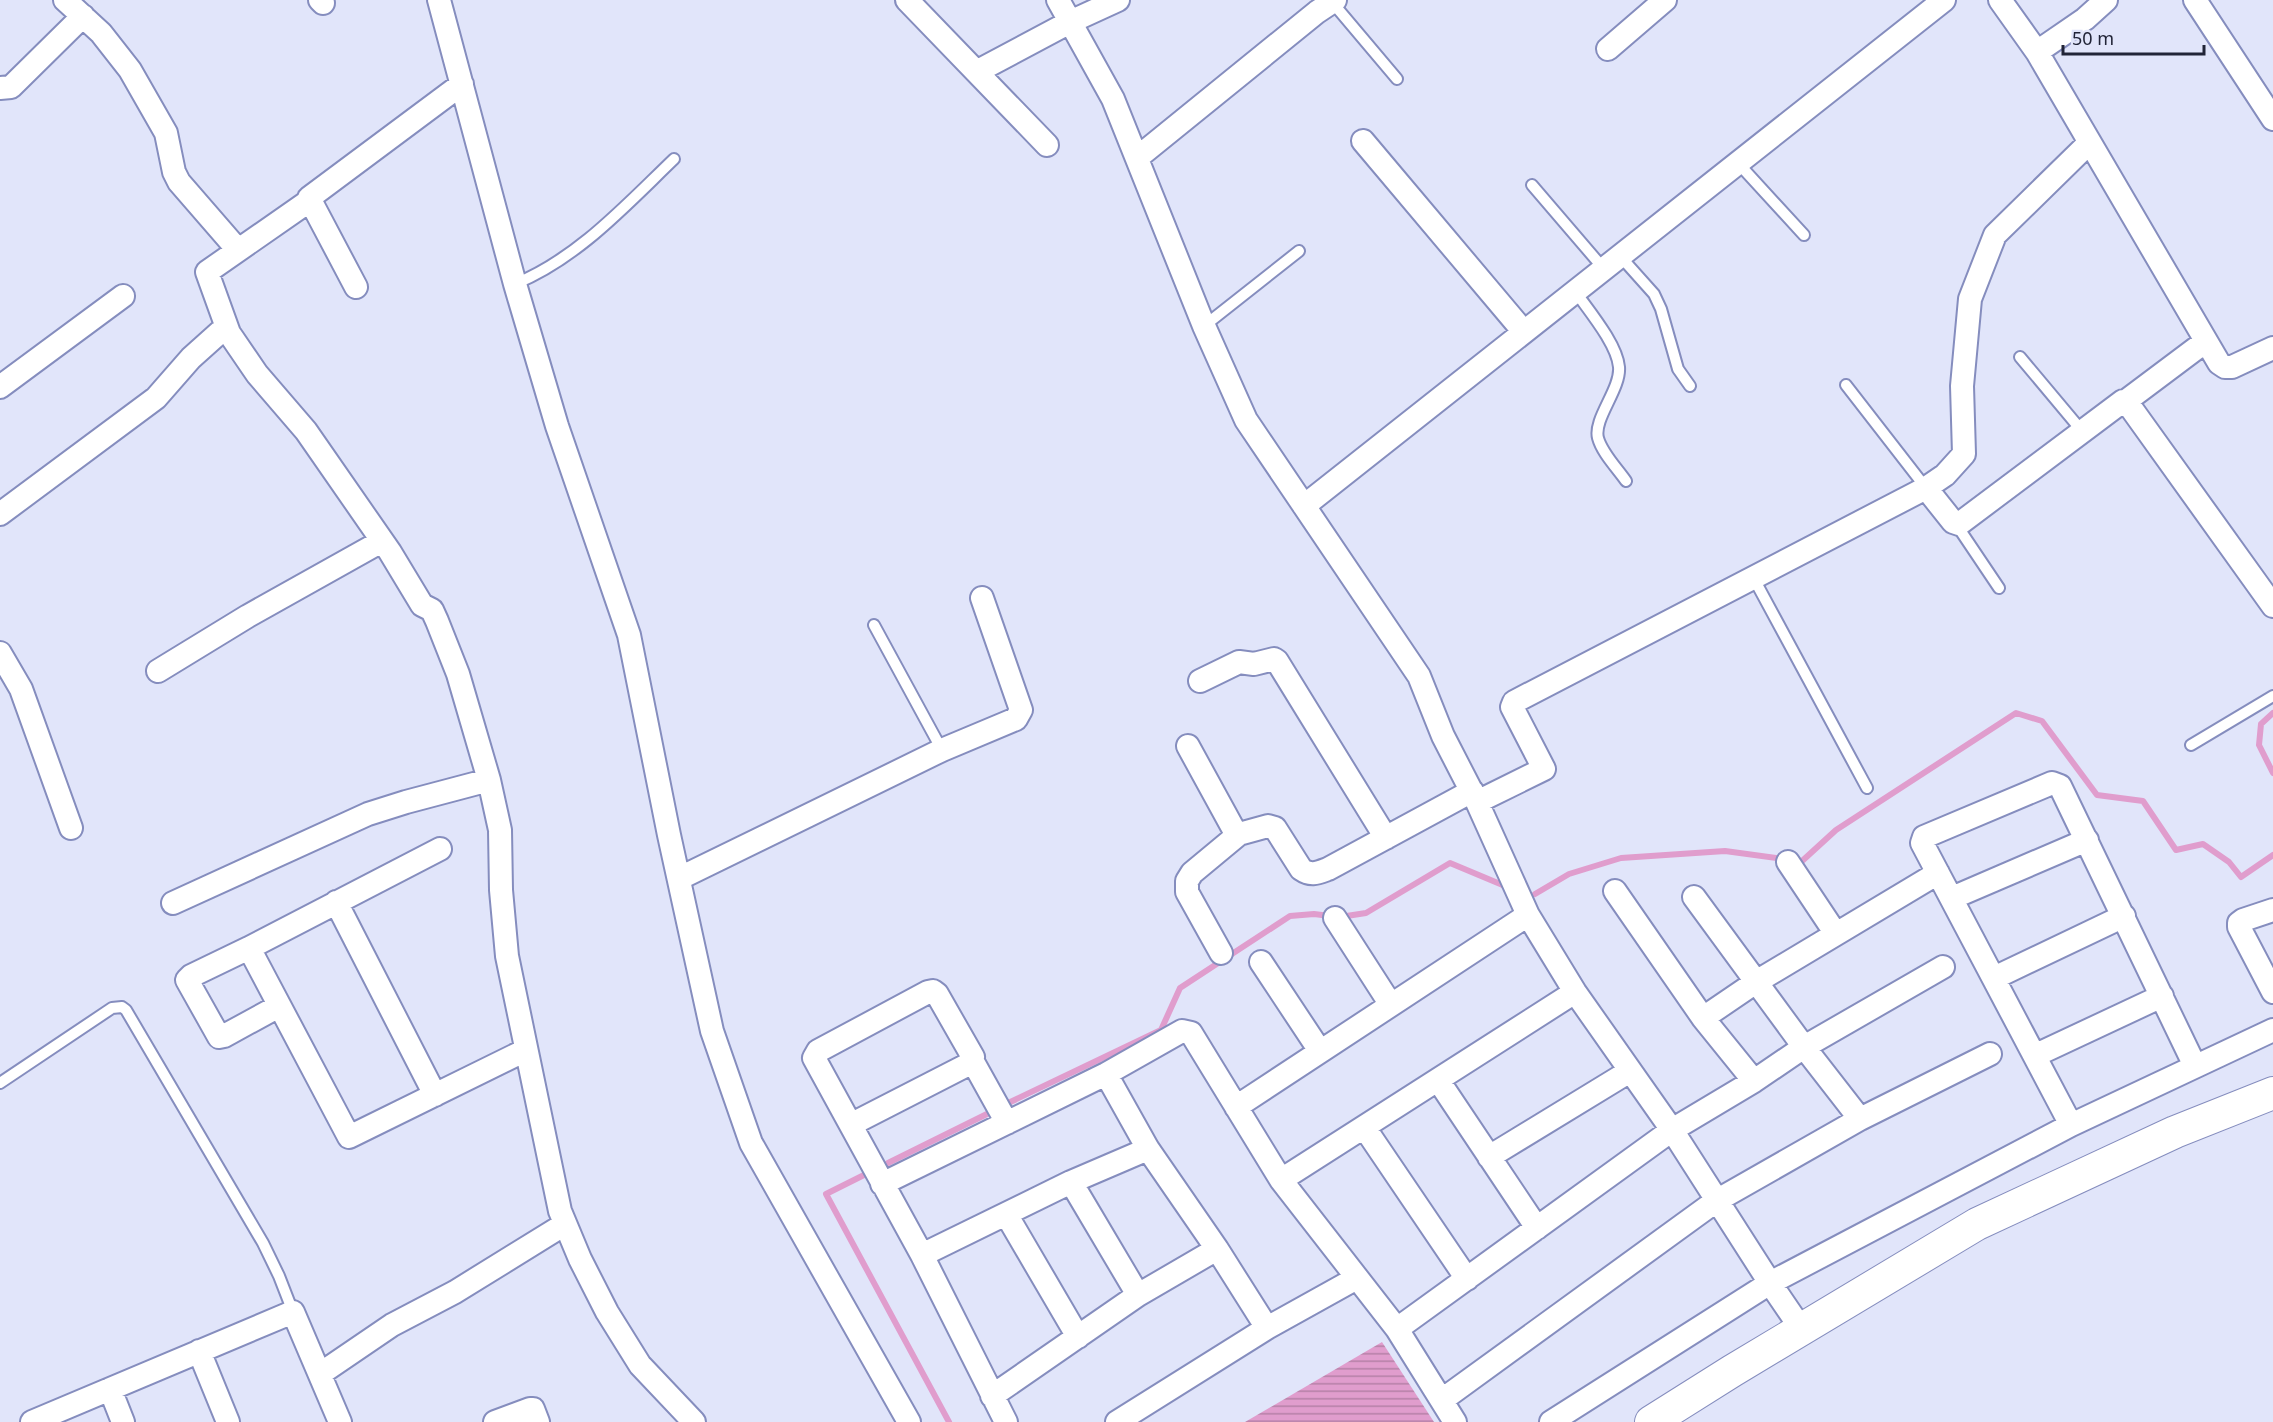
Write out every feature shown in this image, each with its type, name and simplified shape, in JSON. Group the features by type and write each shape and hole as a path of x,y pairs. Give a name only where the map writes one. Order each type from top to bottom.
{"main road":[{"path":"1652,1422 1977,1224 2175,1132 2273,1093"}],"street":[{"path":"65,0 101,33 130,70 166,133 174,172 179,182 238,250"},
{"path":"439,0 515,284 558,426 629,635 712,1031 751,1143 909,1422"},
{"path":"907,0 1047,145"},
{"path":"1058,0 1113,99 1204,326 1246,420 1419,676 1443,736 1474,797 1527,915 1575,992 1672,1130 1716,1201 1802,1329"},
{"path":"978,71 1070,22 1118,0"},
{"path":"1608,49 1665,0"},
{"path":"1304,506 1944,0"},
{"path":"2000,0 2037,52 2219,363 2225,367 2232,367 2273,348"},
{"path":"2037,52 2085,19 2106,0"},
{"path":"2195,0 2273,119"},
{"path":"1137,158 1317,12 1334,1"},
{"path":"0,87 11,87 83,16"},
{"path":"462,84 312,195 309,201 207,272 229,333 257,374 306,431 382,541 422,605 432,610 437,621 458,674 489,780 500,830 501,890 507,956 560,1211 607,1312 640,1365 694,1422"},
{"path":"1364,141 1524,332"},
{"path":"1188,746 1234,830 1239,834 1246,834 1268,826 1275,828 1301,869 1315,874 1474,797 1542,771 1544,769 1512,707 1514,702 1926,488 1945,475 1964,454 1962,386 1970,299 1995,235 2089,143"},
{"path":"309,201 356,287"},
{"path":"0,387 123,296"},
{"path":"0,514 156,398 191,358 215,336 225,331 229,333"},
{"path":"1926,488 1956,524 1959,524 2206,341"},
{"path":"2126,401 2273,606"},
{"path":"158,670 248,616 382,541"},
{"path":"680,878 942,750 1016,719 1021,710 982,598"},
{"path":"0,653 21,689 71,828"},
{"path":"1200,681 1239,662 1254,664 1274,659 1277,661 1386,838"},
{"path":"173,903 368,814 489,780"},
{"path":"2071,1125 1922,843 1924,837 2052,783 2060,786 2196,1066"},
{"path":"1221,953 1187,892 1187,881 1192,873 1239,834"},
{"path":"1952,898 2087,840"},
{"path":"279,1006 219,1037 187,980 440,849"},
{"path":"1788,862 1836,934"},
{"path":"1703,1018 1756,982 1938,873"},
{"path":"1615,891 1703,1018 1754,1081"},
{"path":"1694,897 1860,1119"},
{"path":"336,902 435,1095"},
{"path":"2273,909 2239,922 2239,927 2273,992"},
{"path":"1236,1107 1527,915"},
{"path":"1994,978 2124,916"},
{"path":"1335,918 1391,1005"},
{"path":"249,948 349,1137 526,1050"},
{"path":"1261,962 1320,1051"},
{"path":"1397,1329 1672,1130 1754,1081 1804,1047 1943,967"},
{"path":"1002,1113 972,1060 973,1057 937,994 933,991 818,1051 814,1058 922,1255 1006,1422"},
{"path":"1281,1180 1575,992"},
{"path":"2036,1055 2162,996"},
{"path":"882,1184 1002,1113 1106,1074 1182,1030 1187,1031 1191,1033 1281,1180 1397,1329 1455,1422"},
{"path":"1551,1422 1770,1283 2071,1125 2273,1030"},
{"path":"1442,1400 1716,1201 1860,1119 1990,1054"},
{"path":"852,1124 969,1064 972,1060"},
{"path":"1489,1156 1630,1071"},
{"path":"1106,1074 1148,1149 1217,1249 1267,1328"},
{"path":"1438,1080 1537,1228"},
{"path":"1364,1127 1467,1279"},
{"path":"922,1255 1071,1182 1148,1149"},
{"path":"1071,1182 1138,1295"},
{"path":"1006,1214 1078,1337"},
{"path":"320,1374 392,1325 455,1292 565,1224"},
{"path":"992,1396 1138,1295 1217,1249"},
{"path":"1118,1422 1267,1328 1357,1278"},
{"path":"32,1422 292,1312 340,1422"},
{"path":"199,1351 228,1422"},
{"path":"110,1389 123,1422"},
{"path":"495,1422 533,1409 538,1422"}],"lane":[{"path":"1334,1 1396,79"},
{"path":"515,284 542,273 566,257 674,159"},
{"path":"1738,163 1804,235"},
{"path":"1532,185 1612,262 1654,294 1661,309 1678,369 1690,386"},
{"path":"1204,326 1299,251"},
{"path":"1575,291 1617,355 1620,370 1597,429 1598,438 1626,481"},
{"path":"2019,357 2082,431"},
{"path":"1846,385 1926,488"},
{"path":"1956,524 1999,588"},
{"path":"1753,577 1867,788"},
{"path":"874,625 942,750"},
{"path":"2191,746 2273,696"},
{"path":"0,1083 112,1008 122,1007 126,1010 263,1243 279,1276 292,1312"}],"shaded area":[{"path":"1382,1342 1434,1422 1245,1422"}],"waterway":[{"path":"1793,861 1801,862 1836,830 2016,713 2042,721 2097,795 2143,801 2176,850 2203,844 2229,862 2241,877 2273,855"},
{"path":"2273,713 2261,724 2259,745 2273,773"},
{"path":"1535,894 1569,874 1621,858 1725,851 1783,859"},
{"path":"1340,917 1366,913 1450,863 1505,886"},
{"path":"1004,1105 1161,1030 1180,988 1290,916 1314,914 1330,916"},
{"path":"888,1163 995,1110"},
{"path":"868,1173 826,1194 949,1422"}]}
